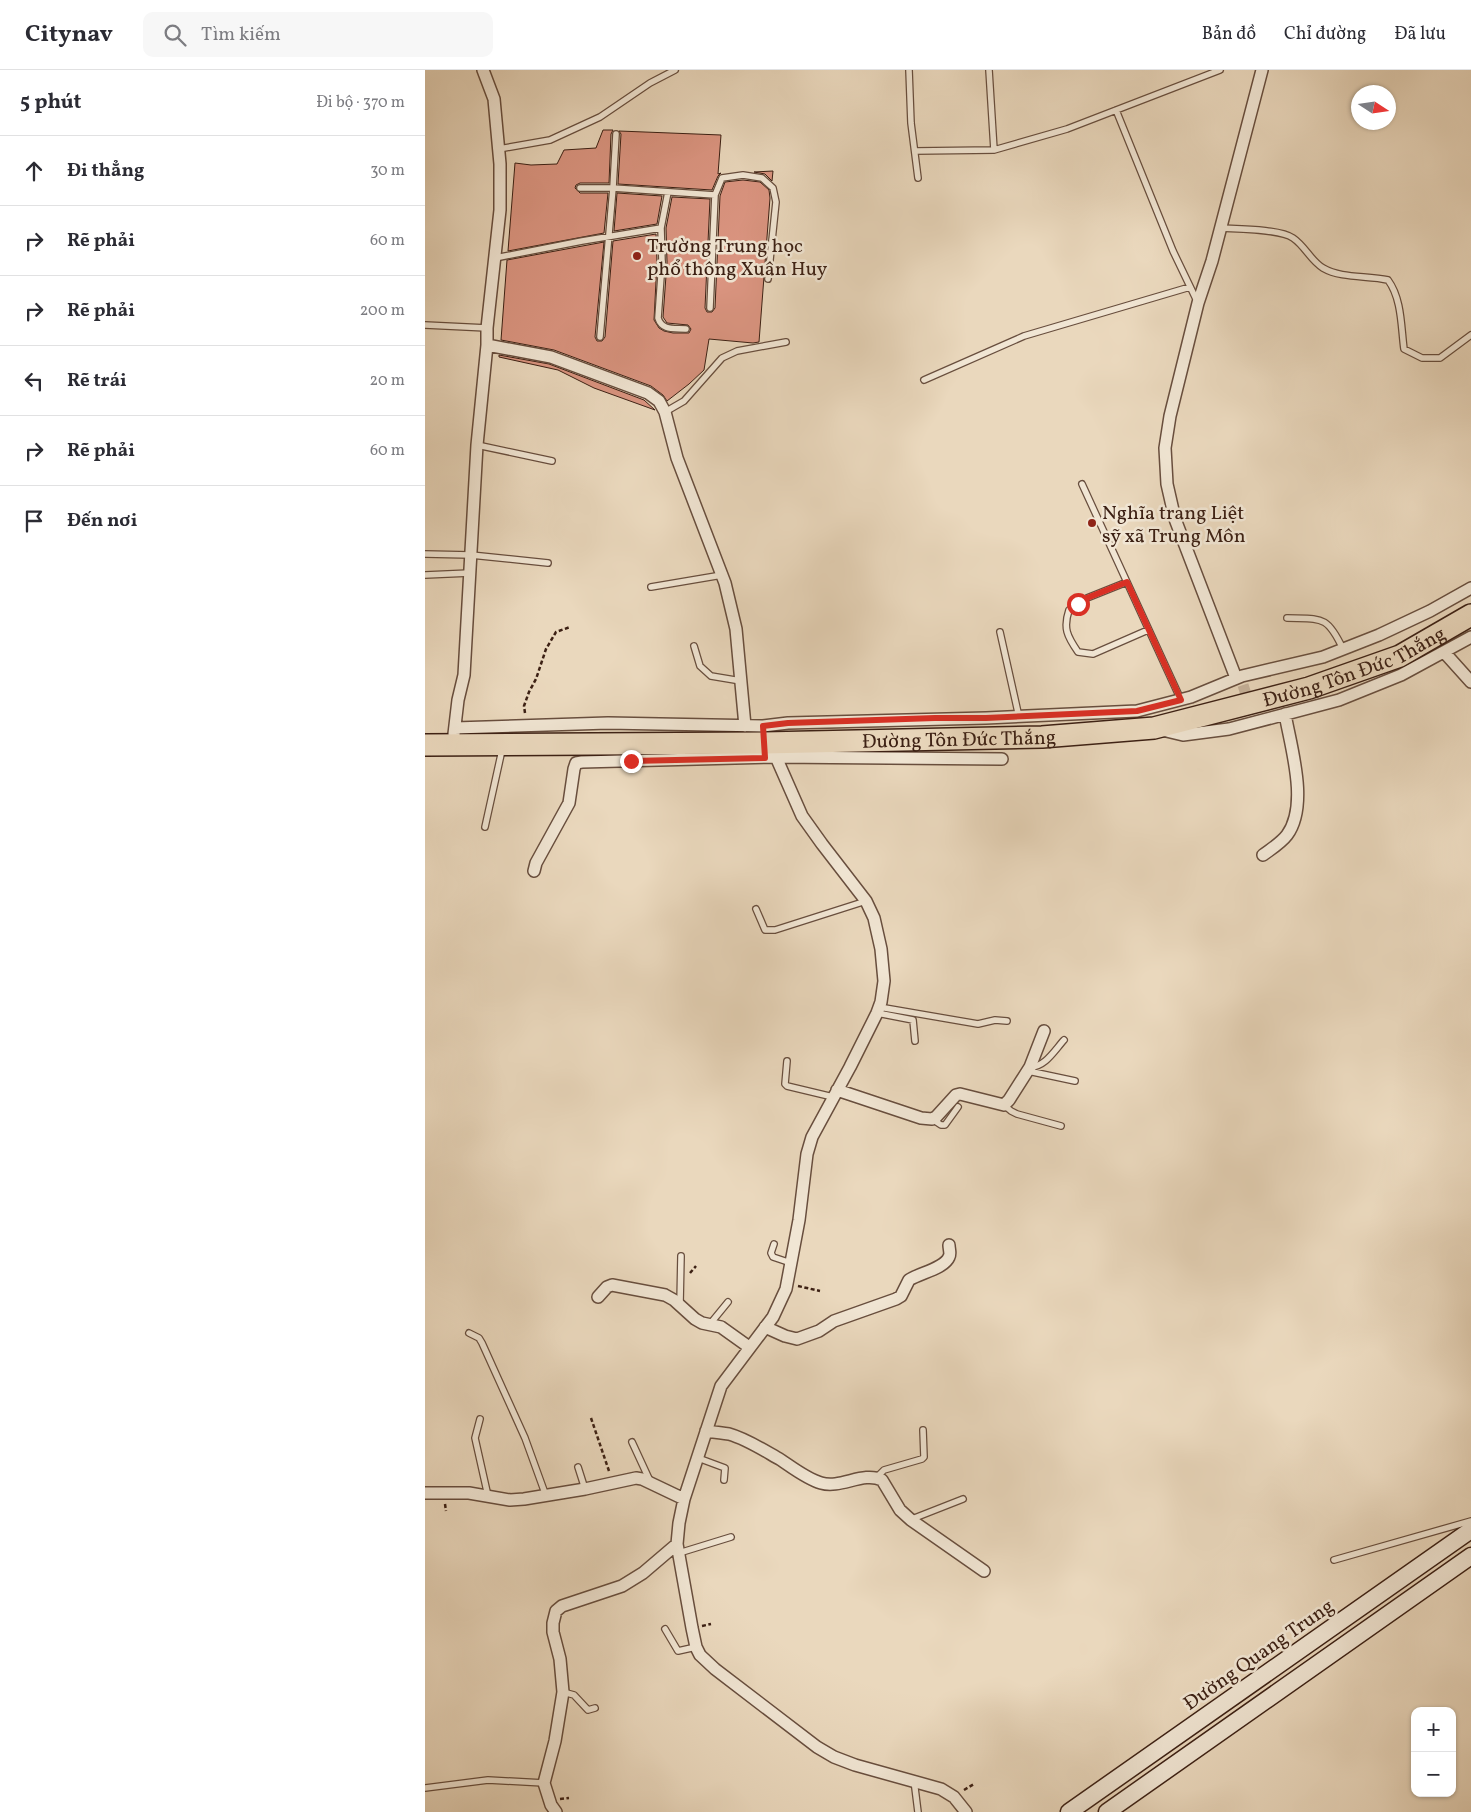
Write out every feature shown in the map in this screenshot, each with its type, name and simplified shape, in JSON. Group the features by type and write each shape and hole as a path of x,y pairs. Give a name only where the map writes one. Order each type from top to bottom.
{"highway":[{"name":"Đường Tôn Đức Thắng","path":"425,745 453,737 503,745 767,746 1042,737 1165,718 1309,688 1400,656 1471,615"}],"main road":[{"name":"Đường Quang Trung","path":"1069,1812 1471,1530"},
{"path":"1107,1812 1471,1556"}],"street":[{"path":"483,70 494,99 499,149 500,210 477,446 464,675 458,700 453,737 526,725 608,723 745,726 767,746 802,816 866,901 874,918 884,965 884,981 878,1010 812,1137 807,1154 799,1220 787,1284 773,1317 721,1386 684,1499 679,1523 678,1548 696,1647 700,1655 715,1669 817,1747 855,1766 914,1780 941,1789 954,1796 966,1812"},
{"path":"1241,680 1175,519 1167,484 1165,448 1197,303 1212,261 1262,70"},
{"path":"487,345 551,357 648,393 659,401 665,412 677,458 722,574 736,629 745,726"},
{"path":"1165,718 1181,700 1241,680 1323,657 1379,635 1430,611 1471,588"},
{"path":"767,746 788,723 1019,717 1137,711 1165,718 1183,735 1229,729 1253,718 1285,714 1339,700 1401,675 1471,637"},
{"path":"1443,652 1471,682"},
{"path":"1263,855 1286,836 1293,826 1298,783 1285,714"},
{"path":"534,872 536,863 569,803 576,764 767,746 1002,759"},
{"path":"835,1094 921,1118 932,1119 956,1095 969,1096 1004,1105 1029,1069 1044,1031"},
{"path":"765,1327 785,1336 797,1338 819,1331 834,1321 896,1299 901,1296 909,1280 934,1269 948,1260 950,1255 949,1245"},
{"path":"598,1297 607,1287 619,1285 665,1295 680,1305 695,1319 702,1323 727,1330 749,1347"},
{"path":"706,1431 730,1435 751,1443 822,1484 834,1484 871,1477 882,1480 900,1510 911,1520 985,1571"},
{"path":"425,1493 469,1493 510,1500 546,1496 635,1478 684,1499"},
{"path":"556,1812 551,1806 545,1783 555,1741 563,1692 553,1632 556,1611 562,1606 622,1586 678,1548"}],"lane":[{"path":"499,149 550,140 600,117 650,83 675,70"},
{"path":"909,70 911,123 918,178"},
{"path":"989,70 994,150"},
{"path":"915,151 994,150 1067,129 1220,70"},
{"path":"1116,110 1173,251 1197,303"},
{"path":"601,337 616,134"},
{"path":"710,308 715,195 722,178 743,175 763,178 773,188 776,202 768,279"},
{"path":"580,188 613,188 715,195"},
{"path":"668,192 661,228 662,262 658,318 660,324 664,327 687,329"},
{"path":"495,258 608,236 661,228"},
{"path":"1221,228 1284,234 1294,238 1307,254 1323,268 1343,274 1388,280 1394,288 1397,299 1404,349 1422,358 1440,358 1471,335"},
{"path":"924,380 1024,336 1190,287"},
{"path":"425,325 487,328"},
{"path":"665,412 684,401 722,358 737,351 786,342"},
{"path":"477,446 552,461"},
{"path":"1082,484 1181,700"},
{"path":"425,554 471,555 548,563"},
{"path":"425,575 470,573"},
{"path":"651,587 722,574"},
{"path":"1127,582 1087,598 1069,610 1065,622 1070,641 1078,652 1093,654 1148,630"},
{"path":"1287,618 1321,620 1330,626 1337,635 1343,649"},
{"path":"1000,632 1019,717"},
{"path":"694,646 700,666 711,676 741,681"},
{"path":"485,827 503,745"},
{"path":"757,909 765,930 775,930 866,901"},
{"path":"878,1010 978,1024 995,1020 1007,1021"},
{"path":"878,1010 913,1020 915,1041"},
{"path":"1029,1069 1037,1067 1045,1061 1063,1040"},
{"path":"787,1061 785,1084 787,1086 835,1094"},
{"path":"1029,1069 1075,1081"},
{"path":"1004,1105 1017,1114 1061,1126"},
{"path":"932,1119 941,1125 945,1125 958,1107"},
{"path":"774,1244 771,1253 773,1257 791,1263"},
{"path":"680,1305 681,1256"},
{"path":"710,1324 728,1302"},
{"path":"469,1333 479,1338 482,1343 525,1438 546,1496"},
{"path":"480,1419 475,1438 488,1496"},
{"path":"876,1478 884,1470 924,1457 923,1430"},
{"path":"632,1442 650,1483"},
{"path":"698,1458 725,1468 724,1480"},
{"path":"578,1467 585,1489"},
{"path":"911,1520 963,1499"},
{"path":"1334,1560 1471,1521"},
{"path":"678,1548 731,1537"},
{"path":"665,1629 678,1651 696,1647"},
{"path":"563,1692 574,1695 588,1710 595,1708"},
{"path":"425,1788 488,1780 545,1783"},
{"path":"914,1780 918,1812"}],"path":[{"path":"526,725 524,706 546,649 556,632 570,627"},
{"path":"787,1284 820,1291"},
{"path":"591,1418 611,1474 616,1482"}],"building":[{"path":"603,130 613,130 611,134 609,183 580,183 575,188 580,193 608,193 604,233 508,251 515,163 531,165 557,164 564,150 596,148"},
{"path":"619,131 721,135 718,174 721,173 712,190 618,184 621,134"},
{"path":"773,171 772,181 765,174 754,172"},
{"path":"743,180 760,182 769,190 770,198 759,342 709,339 704,370 667,401 663,395 651,386 554,350 501,340 507,260 604,242 595,337 597,341 602,341 605,337 613,241 656,234 657,262 654,320 659,328 664,331 689,333 691,329 688,325 667,323 663,317 667,262 666,228 672,197 710,199 705,308 707,312 712,312 715,308 720,196 725,182"},
{"path":"617,193 662,196 657,224 614,231"},
{"path":"499,355 549,364 644,400 655,410 594,388 558,370 499,357"}],"tunnel":[{"path":"1243,685 1250,707"}],"place":[{"name":"Trường Trung học phổ thông Xuân Huy","path":"637,256"},
{"name":"Nghĩa trang Liệt sỹ xã Trung Môn","path":"1092,523"}],"route":[{"path":"631,761 765,758 763,726 788,723 986,718 1137,711 1181,700 1127,582 1087,598 1078,604"}]}
